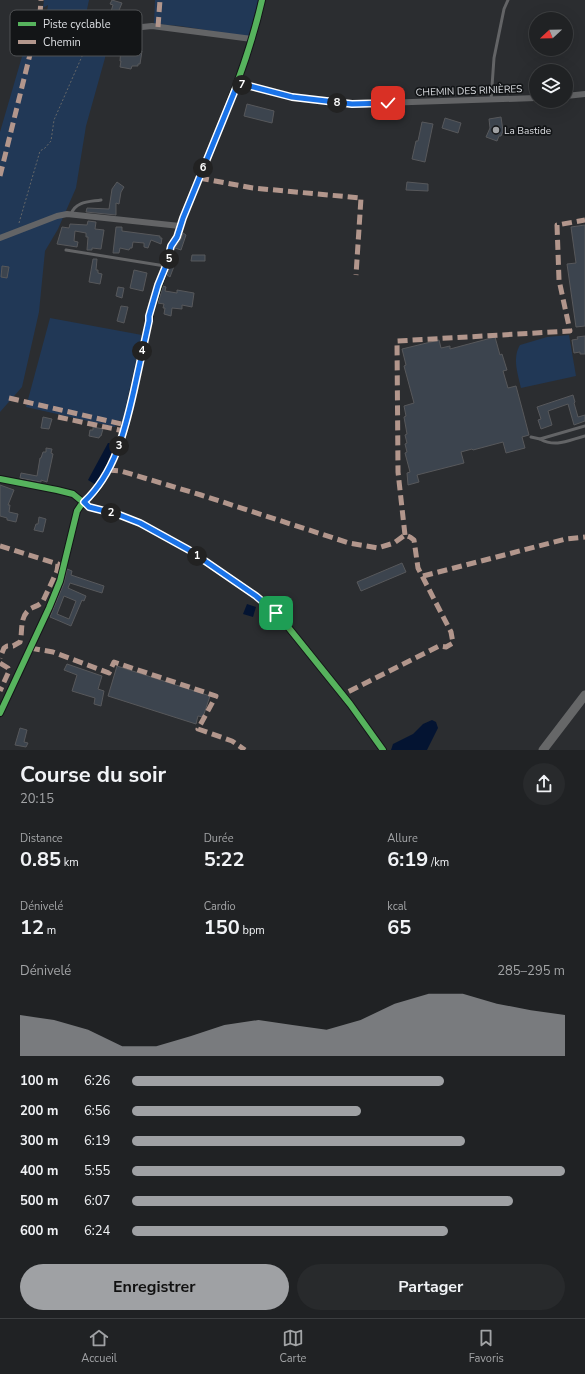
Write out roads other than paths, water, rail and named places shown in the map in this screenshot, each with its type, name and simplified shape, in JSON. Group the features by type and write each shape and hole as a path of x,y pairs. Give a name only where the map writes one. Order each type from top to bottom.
{"street":[{"path":"0,713 60,581 79,508 93,494 114,459 128,416 150,313 167,263 171,246 177,237 180,226 238,83 252,39 262,0"},
{"path":"142,27 152,26 252,39"},
{"name":"CHEMIN DES RINIÈRES","path":"238,83 292,97 352,104 529,98"},
{"path":"573,95 585,94"},
{"path":"0,238 57,216 71,214 180,226"},
{"path":"0,479 76,495 89,507 128,518 165,536 189,550 256,596 284,622 350,704 382,750"},
{"path":"543,750 585,695"}],"lane":[{"path":"491,100 494,58 504,9 508,0"},
{"path":"71,214 73,209 79,204 101,200"},
{"path":"66,250 165,266"},
{"path":"540,439 585,426"},
{"path":"531,437 554,444 585,436"}],"place":[{"name":"La Bastide","path":"496,130"}]}
